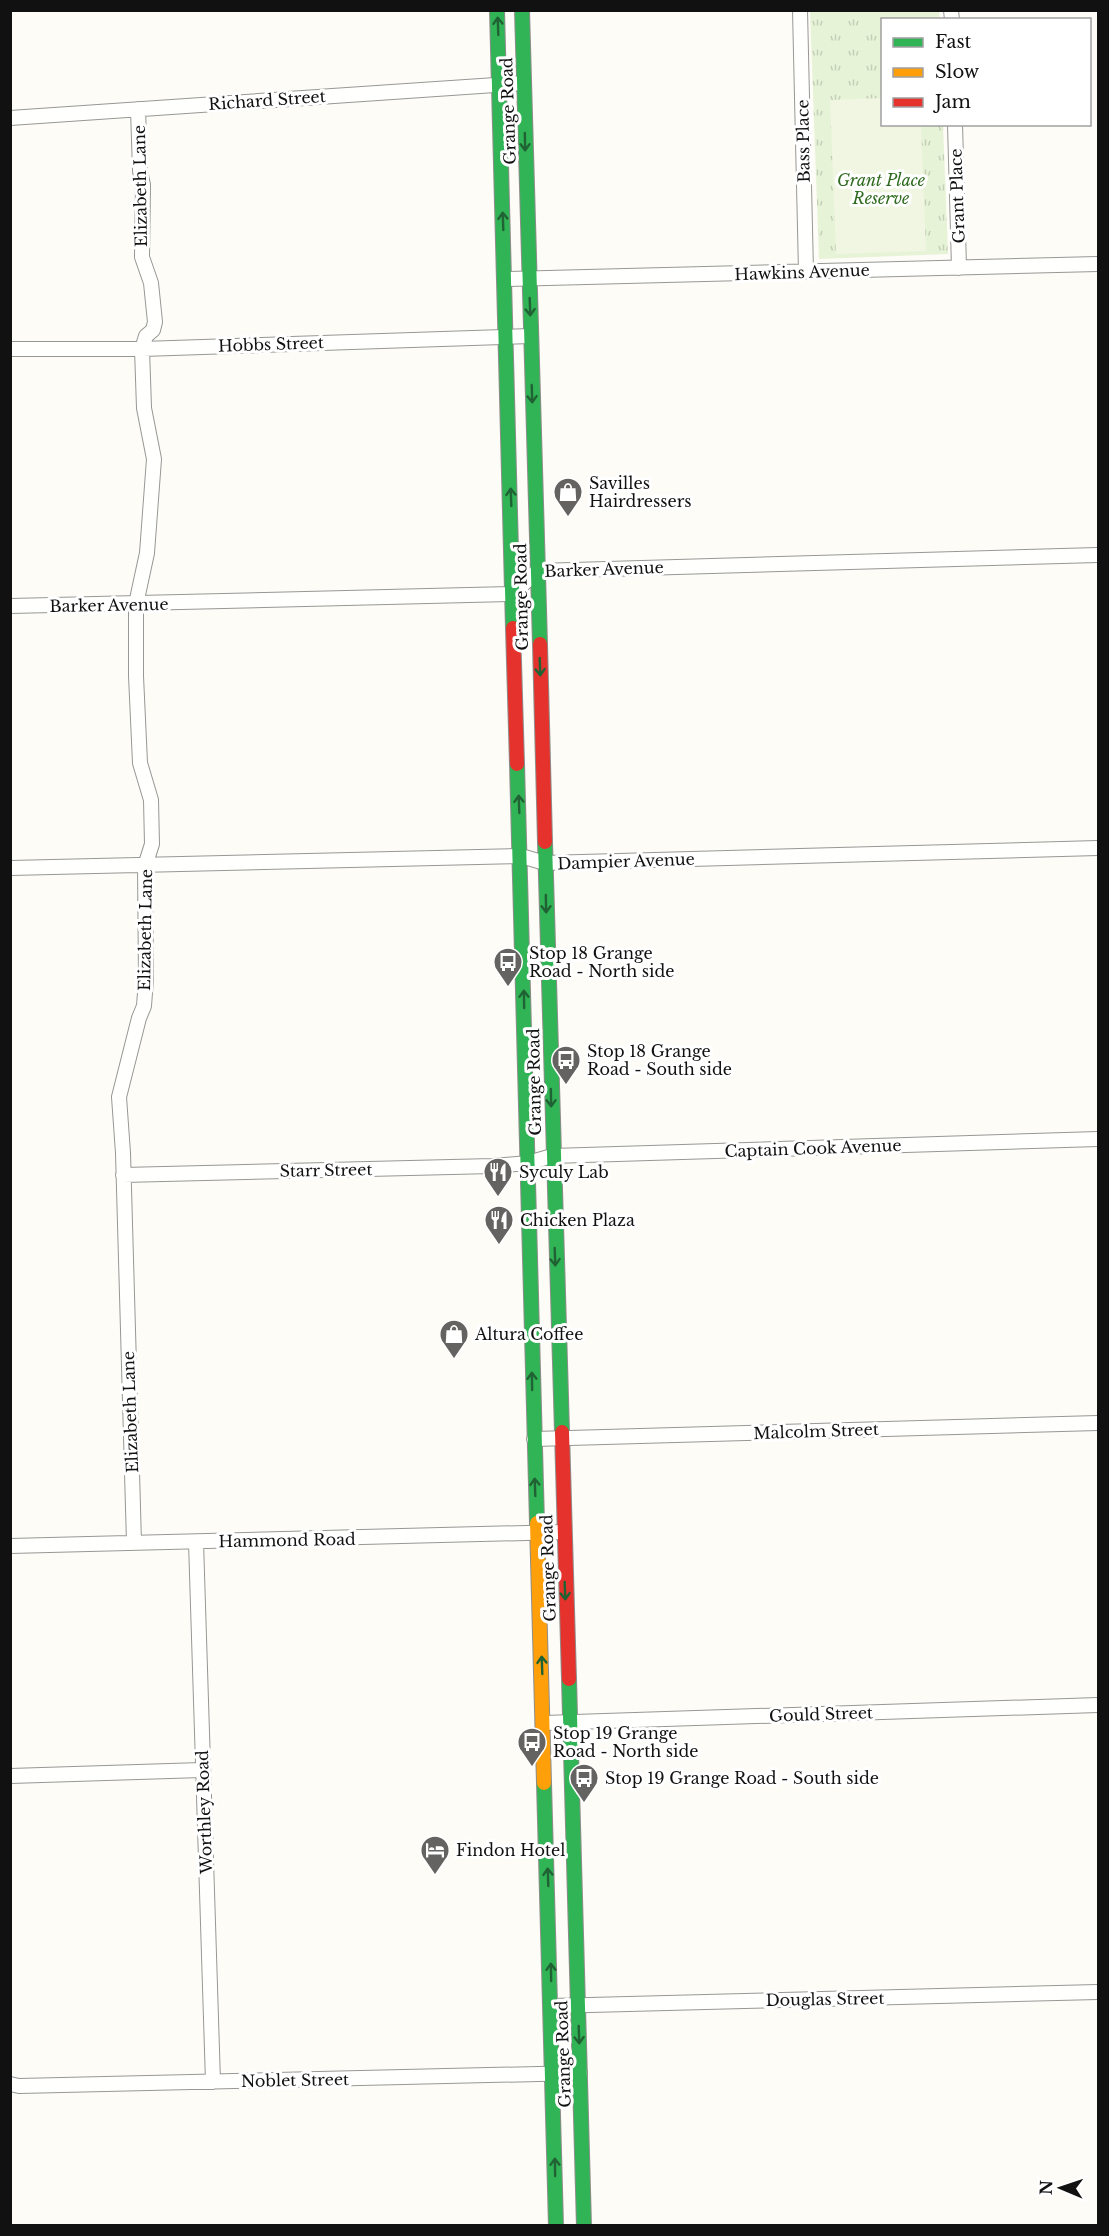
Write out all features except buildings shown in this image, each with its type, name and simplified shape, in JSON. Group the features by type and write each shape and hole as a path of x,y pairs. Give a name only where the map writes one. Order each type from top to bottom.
{"main road":[{"name":"Grange Road","path":"497,10 556,2226"},
{"name":"Grange Road","path":"522,10 552,1156 584,2226"}],"street":[{"name":"Bass Place","path":"800,10 806,272"},
{"name":"Richard Street","path":"10,118 524,83"},
{"name":"Elizabeth Lane","path":"134,1543 119,1097 144,1006 146,979 145,866 152,847 152,800 140,763 136,676 136,604 147,553 154,459 144,408 142,349 146,336 153,330 155,322 151,283 142,257 143,185 140,171 138,109"},
{"name":"Grant Place","path":"955,126 960,268"},
{"name":"Hawkins Avenue","path":"505,279 1098,264"},
{"name":"Hobbs Street","path":"10,349 142,349 531,336"},
{"name":"Barker Avenue","path":"10,606 513,594 537,571 1098,555"},
{"name":"Dampier Avenue","path":"10,868 521,856 545,863 1098,848"},
{"name":"Captain Cook Avenue","path":"528,1163 552,1156 1098,1139"},
{"name":"Starr Street","path":"123,1175 493,1166 528,1163"},
{"name":"Malcolm Street","path":"534,1439 1098,1423"},
{"name":"Hammond Road","path":"10,1546 563,1532"},
{"name":"Worthley Road","path":"196,1542 213,2082"},
{"name":"Gould Street","path":"544,1723 1098,1705"},
{"path":"10,1776 202,1770"},
{"name":"Douglas Street","path":"551,2006 1098,1992"},
{"name":"Noblet Street","path":"10,2084 19,2086 580,2073"}],"green space":[{"name":"Grant Place Reserve","path":"810,11 939,11 940,18 881,18 881,126 943,126 948,254 819,259"},
{"path":"881,98 881,126 921,126 926,251 836,254 830,100"}],"traffic: fast":[{"path":"497,10 513,628"},
{"path":"522,10 540,644"},
{"path":"517,764 537,1523"},
{"path":"545,842 562,1432"},
{"path":"569,1679 584,2226"},
{"path":"544,1783 556,2226"}],"traffic: slow":[{"path":"537,1523 544,1783"}],"traffic: jam":[{"path":"513,628 517,764"},
{"path":"540,644 545,842"},
{"path":"562,1432 569,1679"}],"place":[{"name":"Savilles Hairdressers","path":"568,518"},
{"name":"Stop 18 Grange Road - North side","path":"508,988"},
{"name":"Stop 18 Grange Road - South side","path":"566,1086"},
{"name":"Syculy Lab","path":"498,1198"},
{"name":"Chicken Plaza","path":"499,1246"},
{"name":"Altura Coffee","path":"454,1360"},
{"name":"Stop 19 Grange Road - North side","path":"532,1768"},
{"name":"Stop 19 Grange Road - South side","path":"584,1804"},
{"name":"Findon Hotel","path":"435,1876"}]}
